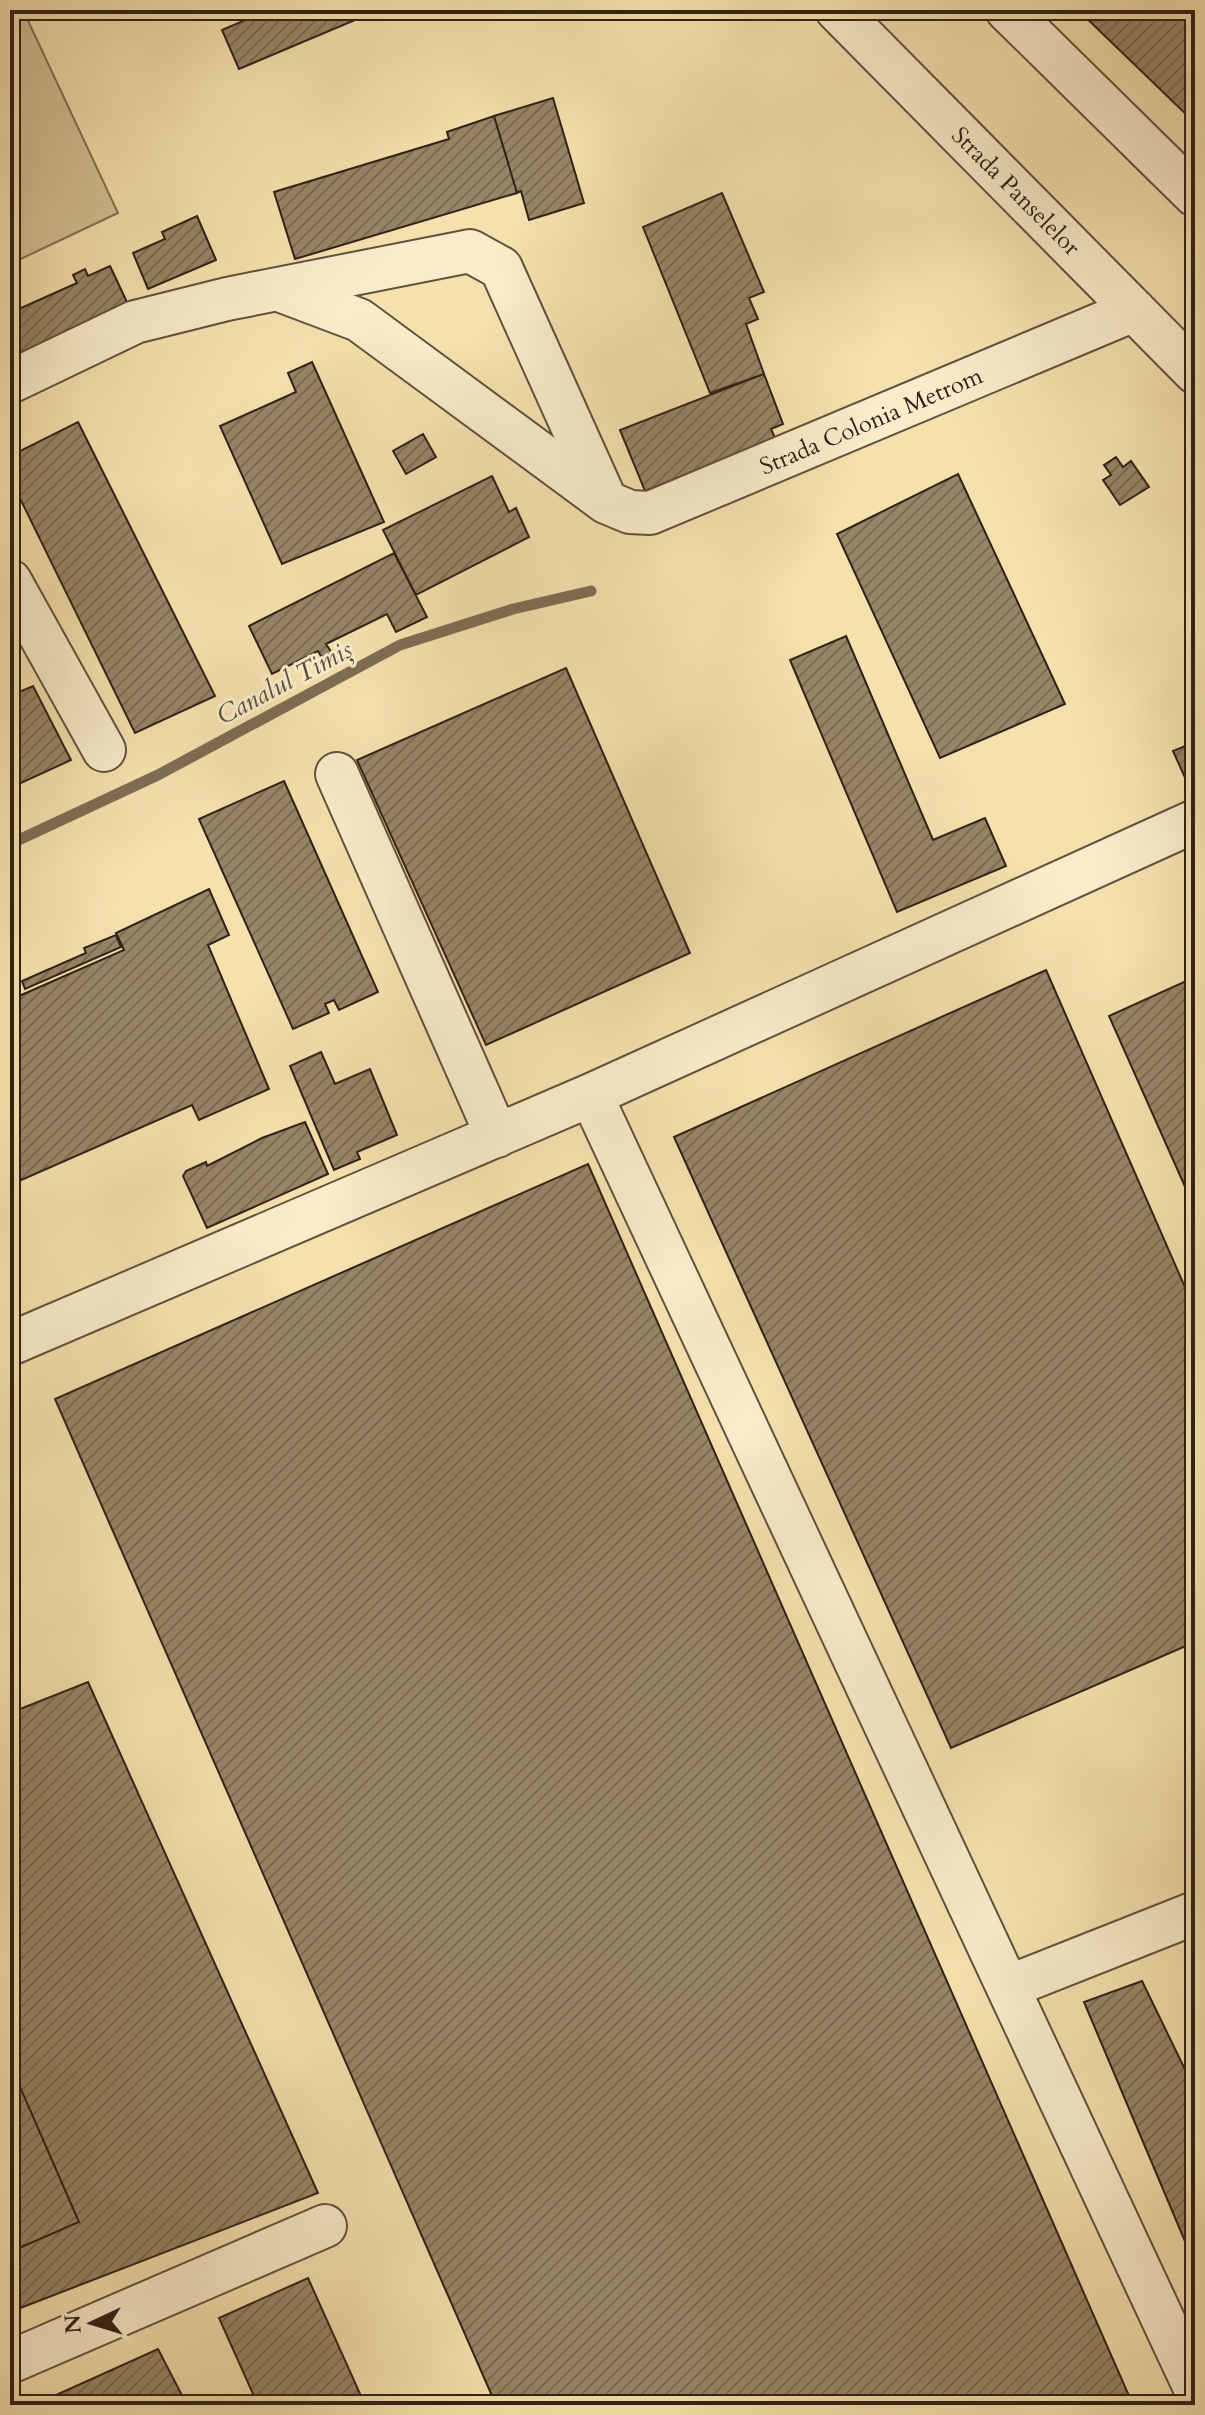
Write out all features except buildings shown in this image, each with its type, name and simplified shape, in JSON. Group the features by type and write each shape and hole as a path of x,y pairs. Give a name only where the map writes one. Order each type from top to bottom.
{"street":[{"name":"Strada Panselelor","path":"837,10 1195,372"},
{"path":"1007,10 1195,195"},
{"name":"Strada Colonia Metrom","path":"10,382 135,322 227,299 282,291 470,251 501,268 606,502"},
{"name":"Strada Colonia Metrom","path":"282,291 359,320 606,502 630,512 650,513 1134,310"},
{"path":"14,598 104,750"},
{"path":"337,774 497,1136"},
{"path":"10,1344 591,1095 1195,821"},
{"path":"591,1095 1195,2388"},
{"path":"1008,1987 1195,1913"},
{"path":"10,2362 325,2226"}],"shaded area":[{"path":"10,10 23,10 118,213 10,264"}],"waterway":[{"name":"Canalul Timiș","path":"10,844 158,775 400,645 513,609 591,591"}]}
